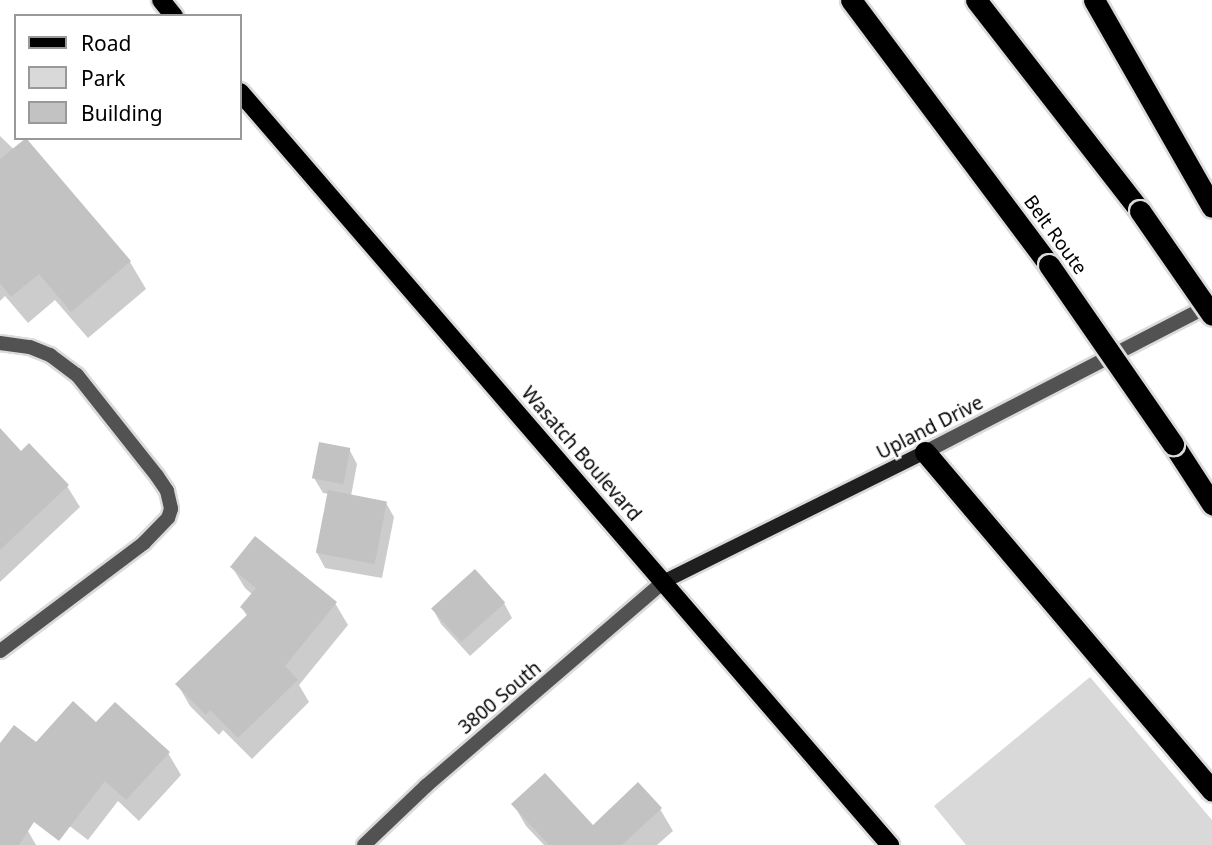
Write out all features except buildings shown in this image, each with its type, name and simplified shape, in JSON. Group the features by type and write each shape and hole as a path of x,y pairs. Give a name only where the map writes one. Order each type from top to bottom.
{"highway":[{"name":"Belt Route","path":"851,0 1049,265 1212,504"},
{"path":"976,0 1140,211 1212,315"},
{"path":"1094,0 1212,207"},
{"path":"925,452 1212,790"}],"main road":[{"path":"161,0 172,14"},
{"name":"Wasatch Boulevard","path":"242,94 890,845"},
{"name":"Upland Drive","path":"663,582 925,452"}],"street":[{"name":"Upland Drive","path":"925,452 1212,304"},
{"path":"0,343 30,347 50,355 83,381 157,476 167,491 170,509 162,527 144,543 0,651"},
{"name":"3800 South","path":"363,845 426,786 663,582"}],"green space":[{"path":"1090,677 1212,820 1212,845 966,845 934,806"}]}
